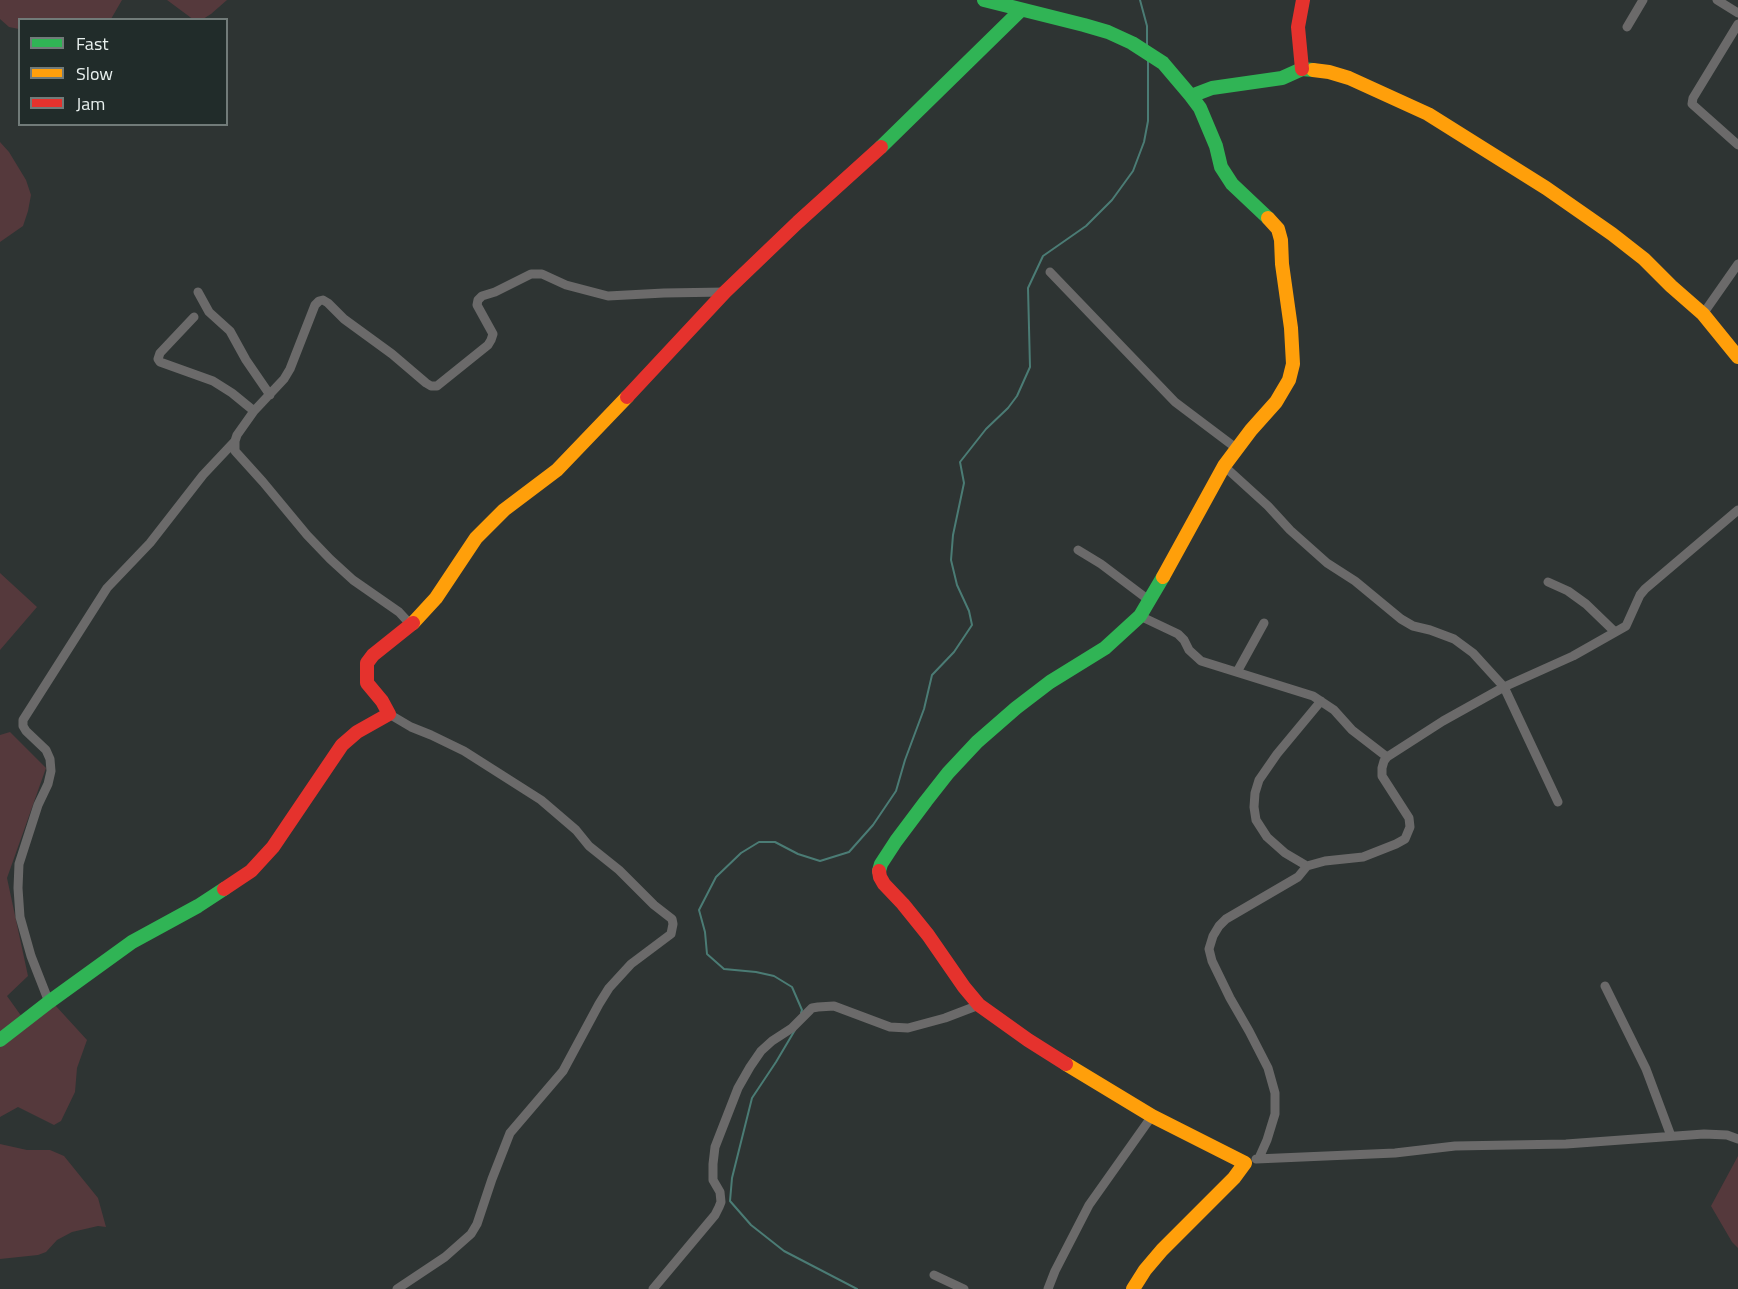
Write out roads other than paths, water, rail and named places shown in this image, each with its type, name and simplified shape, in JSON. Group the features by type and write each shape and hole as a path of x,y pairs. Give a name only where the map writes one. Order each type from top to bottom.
{"street":[{"path":"984,0 1108,32 1132,43 1164,63 1200,108 1216,146 1221,167 1232,184 1274,224 1281,240 1293,364 1284,390 1224,466 1150,602 1140,616 1105,648 1050,682 977,742 948,773 896,841 881,864 880,877 928,935 979,1005 1028,1040 1152,1116 1245,1163"},
{"path":"1302,0 1299,27 1302,69"},
{"path":"1626,27 1643,0"},
{"path":"1717,0 1738,14"},
{"path":"397,1289 445,1257 471,1234 477,1224 510,1133 563,1071 609,988 632,964 671,933 673,924 672,919 589,846 576,830 535,796 464,751 388,714 382,700 367,682 368,663 373,655 411,625 436,598 482,531 504,510 557,470 585,443 725,292 798,222 868,160 1021,10"},
{"path":"1738,24 1693,98 1692,104 1738,145"},
{"path":"1191,96 1212,88 1282,78 1302,69 1329,72 1349,78 1428,114 1546,188 1644,259 1702,314 1738,357"},
{"path":"1702,314 1738,264"},
{"path":"1050,272 1175,402 1236,448"},
{"path":"49,1002 31,956 20,917 18,888 19,864 29,831 48,784 51,771 50,759 46,750 26,731 23,720 107,588 150,543 197,482 234,441 254,411 284,379 315,305 323,300 426,383 436,386 488,345 491,340 493,334 477,305 478,300 482,296 531,274 545,274 566,285 608,296 664,292 725,292"},
{"path":"198,292 209,312 230,331 246,360 270,395"},
{"path":"194,317 160,353 158,359 160,362 213,381 254,411"},
{"path":"234,441 236,452 322,551 353,580 399,612 411,625"},
{"path":"1224,466 1327,563 1355,581 1401,619 1413,626 1455,639 1473,653 1504,687 1558,802"},
{"path":"1259,1158 1275,1114 1275,1093 1268,1068 1259,1049 1212,961 1209,949 1219,926 1226,919 1298,878 1307,866 1325,861 1363,857 1405,839 1410,827 1409,818 1382,776 1382,768 1387,757 1443,721 1504,687 1573,656 1626,626 1645,589 1738,510"},
{"path":"1078,550 1101,564 1150,602"},
{"path":"1548,582 1568,591 1600,616 1614,632"},
{"path":"1140,616 1178,634 1189,650 1201,661 1304,693 1321,701 1334,710 1352,730 1387,757"},
{"path":"1238,672 1264,623"},
{"path":"1307,866 1285,853 1267,837 1256,820 1255,793 1259,780 1277,754 1321,701"},
{"path":"0,1040 132,942 198,906 251,871 273,847 342,745 357,732 388,714"},
{"path":"1605,986 1646,1069 1671,1137"},
{"path":"653,1289 715,1215 719,1207 720,1192 713,1180 712,1164 715,1147 738,1088 761,1051 792,1028 812,1008 834,1006 890,1027 908,1028 945,1018 979,1005"},
{"path":"1048,1289 1089,1205 1152,1116"},
{"path":"1133,1289 1162,1250 1234,1178 1245,1163 1259,1158 1365,1155 1455,1146 1566,1144 1704,1134 1727,1135 1738,1139"},
{"path":"934,1275 964,1289"}],"waterway":[{"path":"1140,0 1147,26 1147,47"},
{"path":"801,1013 802,1010 792,987 774,976 724,969 707,954 705,932 699,910 716,877 741,853 759,842 775,842 798,854 820,861 849,852 873,825 896,791 924,709 932,675 954,652 972,625 969,611 957,585 951,560 953,535 964,483 960,462 986,429 1017,396 1030,367 1028,288 1043,256 1086,226 1112,200 1133,171 1144,142 1148,121 1148,59"},
{"path":"795,1030 752,1098 732,1178 730,1201 751,1225 784,1251 857,1289"}]}
